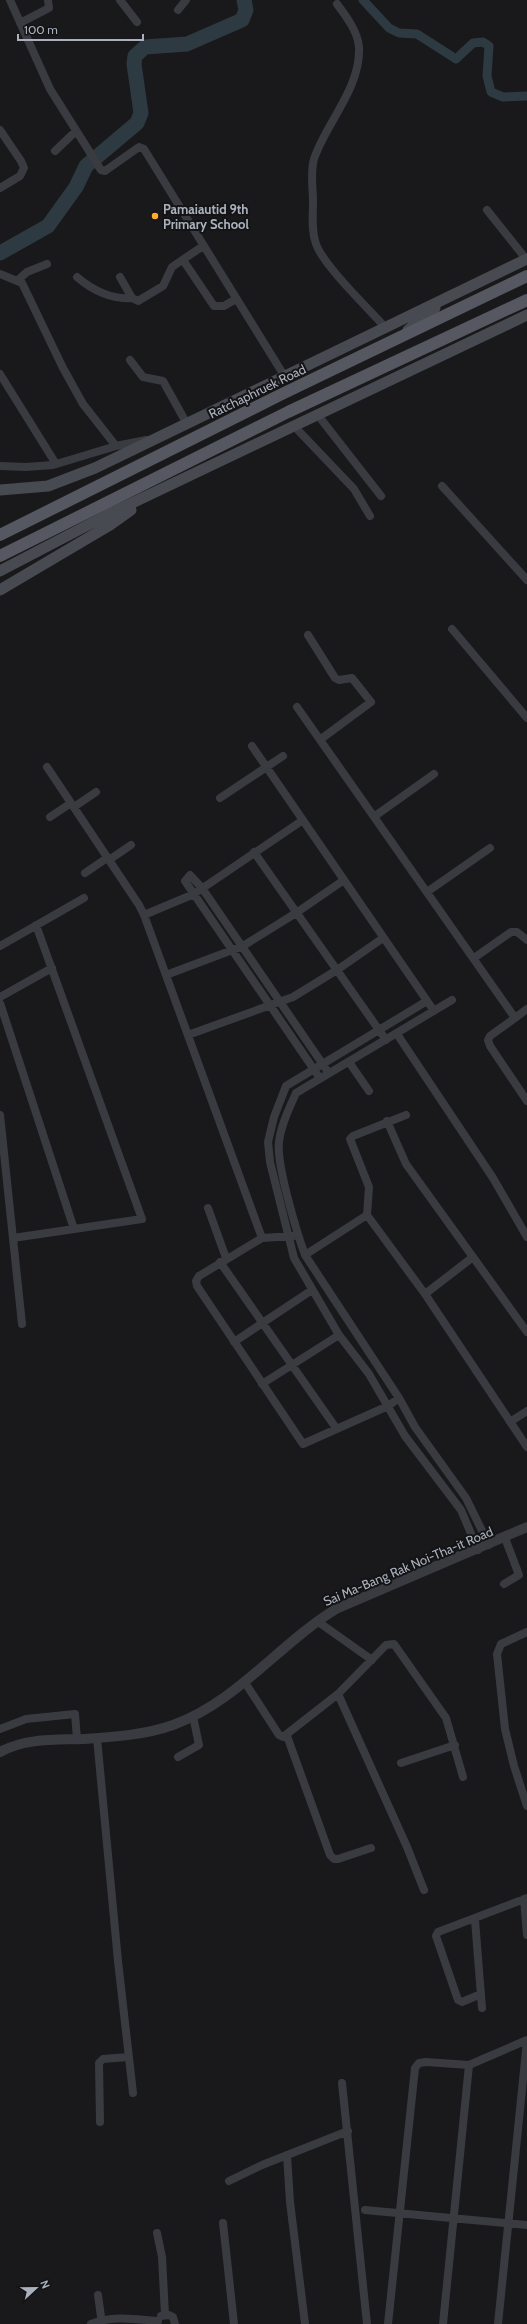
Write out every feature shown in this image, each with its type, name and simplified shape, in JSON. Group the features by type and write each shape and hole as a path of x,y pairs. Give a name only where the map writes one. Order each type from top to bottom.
{"main road":[{"path":"0,490 48,486 89,471 527,259"},
{"name":"Ratchaphruek Road","path":"0,535 282,394 397,340 527,276"},
{"path":"397,340 449,296"},
{"path":"0,556 281,415 442,342 527,300"},
{"path":"0,571 150,495 317,414 493,330 527,316"},
{"path":"442,342 493,330"},
{"path":"0,482 48,486"},
{"path":"0,590 110,525 150,495"}],"street":[{"path":"10,0 50,89 103,172 139,148 144,149 285,377"},
{"path":"20,23 48,8 48,0"},
{"path":"120,0 137,22"},
{"path":"178,10 186,0"},
{"path":"337,4 355,35 359,46 359,57 352,81 315,159 312,180 313,232 323,258 385,327"},
{"path":"0,130 21,161 24,168 20,176 0,188"},
{"path":"55,151 76,131"},
{"path":"487,210 527,259"},
{"path":"77,277 94,290 119,298 132,298 138,301 163,286 172,267 203,246"},
{"path":"183,260 214,306 224,306 236,299"},
{"path":"18,280 27,272 47,264"},
{"path":"0,274 18,280 24,287 63,368 84,404 116,446"},
{"path":"120,277 132,298"},
{"path":"130,360 143,377 163,382 187,424"},
{"path":"0,374 56,464"},
{"path":"317,414 381,496"},
{"path":"294,426 354,489 370,516"},
{"path":"0,466 26,467 56,464 116,446 159,438"},
{"path":"442,486 527,580"},
{"path":"452,629 527,718"},
{"path":"308,635 335,678 339,680 352,678 371,702 321,739"},
{"path":"297,707 375,816 515,1018"},
{"path":"252,746 434,1011"},
{"path":"220,798 283,756"},
{"path":"47,767 144,916 262,1238"},
{"path":"375,816 434,774"},
{"path":"50,817 96,792"},
{"path":"144,916 194,894 303,820"},
{"path":"85,873 131,845"},
{"path":"427,892 490,848"},
{"path":"254,852 386,1040"},
{"path":"321,1080 234,950 185,881 186,878 192,875 202,888 329,1074"},
{"path":"166,974 243,946 296,913 344,880"},
{"path":"0,946 84,898"},
{"path":"13,1238 142,1219 36,925"},
{"path":"474,958 511,932 517,932 527,940"},
{"path":"188,1035 281,1002 336,970 383,938"},
{"path":"0,997 52,968"},
{"path":"452,1000 296,1094 284,1120 278,1143 280,1160 298,1236 305,1255 399,1398 431,1452 466,1498 489,1545"},
{"path":"427,1001 324,1065 286,1086 274,1117 268,1142 270,1162 294,1258 339,1335 369,1374 418,1454 461,1510 478,1550"},
{"path":"0,1003 74,1229"},
{"path":"527,1010 490,1036 488,1040 490,1046 527,1101"},
{"path":"397,1034 493,1178 527,1237"},
{"path":"349,1062 369,1090"},
{"path":"0,1115 22,1324"},
{"path":"406,1115 386,1121 353,1136 350,1139 369,1187 367,1215 425,1294 527,1447"},
{"path":"386,1121 406,1164 527,1332"},
{"path":"208,1208 223,1260 263,1324 336,1428"},
{"path":"305,1255 367,1215"},
{"path":"298,1236 262,1238 223,1260 199,1276 196,1281 197,1286 303,1444 388,1406 399,1398"},
{"path":"425,1294 473,1257"},
{"path":"234,1342 312,1290"},
{"path":"262,1384 339,1335"},
{"path":"510,1422 527,1411"},
{"name":"Sai Ma-Bang Rak Noi-Tha-it Road","path":"0,1752 34,1741 97,1738 161,1729 193,1716 220,1700 317,1621 352,1601 478,1550 527,1527"},
{"path":"504,1584 519,1575 505,1538"},
{"path":"317,1621 372,1660"},
{"path":"527,1632 501,1644 497,1654 505,1729 514,1766 527,1806"},
{"path":"244,1681 279,1735 286,1736 338,1694 388,1644 397,1646 443,1712 449,1724 463,1777"},
{"path":"338,1694 404,1840 424,1890"},
{"path":"0,1729 26,1719 75,1714 77,1739"},
{"path":"178,1758 199,1745 193,1716"},
{"path":"286,1736 330,1855 334,1859 338,1859 371,1848"},
{"path":"97,1738 128,2057 133,2093"},
{"path":"401,1763 455,1745"},
{"path":"481,1994 462,2002 458,2000 436,1936 438,1932 475,1920 525,1898 527,1935"},
{"path":"475,1920 482,2008"},
{"path":"388,2324 415,2068 419,2063 426,2062 469,2065 527,2041 498,2324"},
{"path":"100,2122 99,2063 104,2059 128,2057"},
{"path":"443,2324 469,2065"},
{"path":"342,2083 348,2131 366,2324"},
{"path":"228,2181 245,2172 348,2131"},
{"path":"287,2155 290,2202 305,2324"},
{"path":"365,2210 527,2225"},
{"path":"223,2223 234,2324"},
{"path":"91,2324 118,2318 158,2322 165,2314 162,2256 157,2233"},
{"path":"98,2295 102,2322"},
{"path":"165,2314 173,2317 175,2324"}],"waterway":[{"path":"0,253 48,226 76,187 86,166 137,123 141,113 134,64 135,56 145,47 187,44 242,20 246,10 244,0"},
{"path":"363,0 389,28 399,33 417,34 456,59 473,43 483,42 489,46 487,76 491,92 503,97 527,96"}],"place":[{"name":"Pamaiautid 9th Primary School","path":"155,216"}]}
